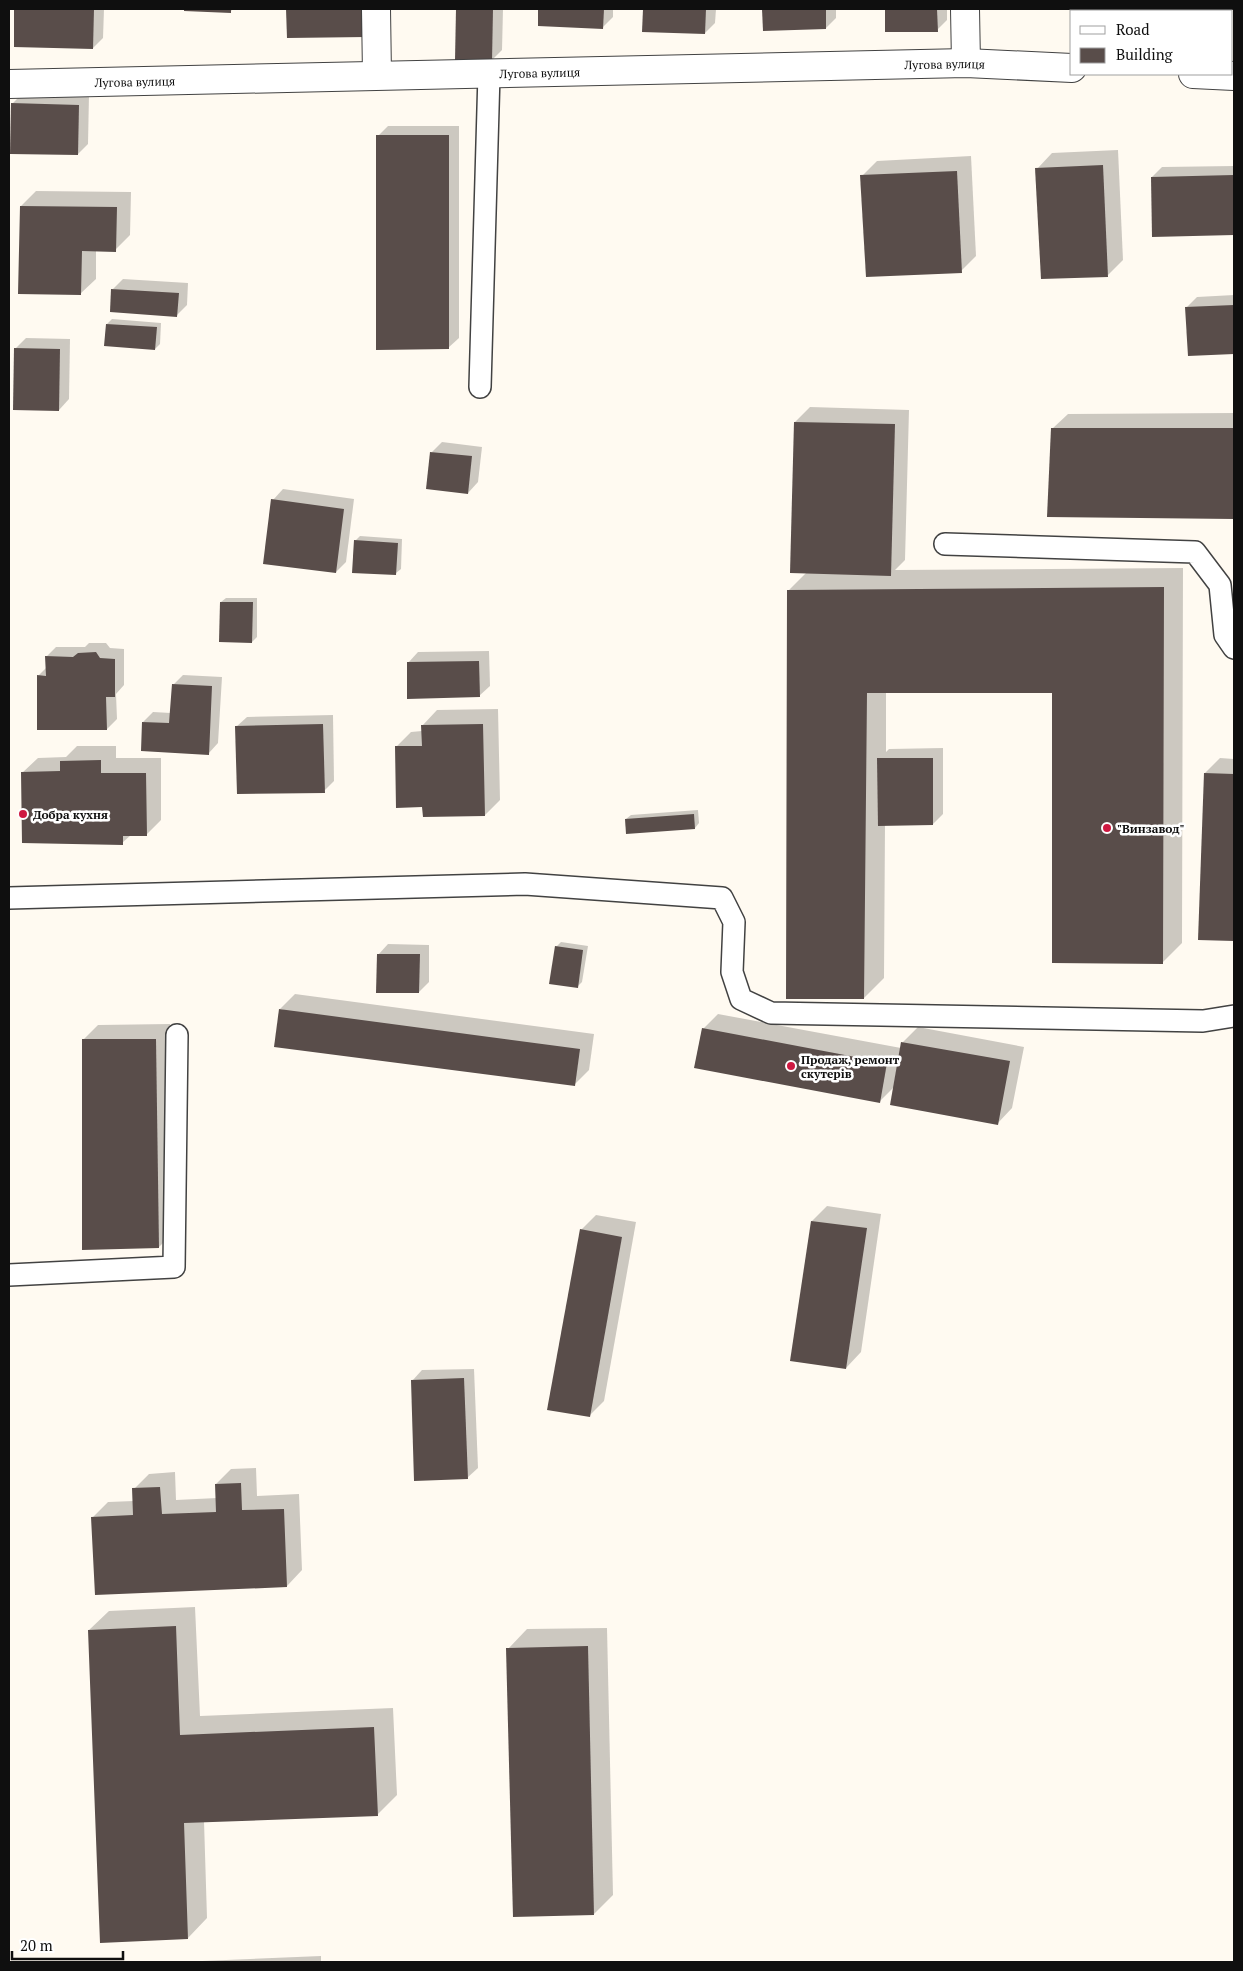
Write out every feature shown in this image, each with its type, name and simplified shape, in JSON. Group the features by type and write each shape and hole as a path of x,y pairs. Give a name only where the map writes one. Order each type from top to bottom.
{"street":[{"path":"376,9 377,75"},
{"path":"966,9 966,63"},
{"name":"Лугова вулиця","path":"9,84 966,63 1070,68"},
{"path":"1214,75 1234,76"}],"lane":[{"path":"480,387 489,74"},
{"path":"945,544 1195,552 1220,585 1225,635 1234,648"},
{"path":"9,898 525,884 722,898 734,922 732,972 741,999 771,1013 1202,1021 1234,1016"},
{"path":"9,1275 174,1267 177,1034"}],"building":[{"path":"14,9 94,9 93,49 14,47"},
{"path":"184,9 231,9 231,13 184,11"},
{"path":"286,9 365,9 366,37 287,38"},
{"path":"456,9 493,9 492,61 455,60"},
{"path":"538,9 604,9 603,29 538,26"},
{"path":"643,9 706,9 705,34 642,32"},
{"path":"762,9 826,9 826,29 763,31"},
{"path":"885,9 937,9 938,32 885,32"},
{"path":"1129,9 1177,9 1177,10"},
{"path":"11,103 79,105 78,155 10,154"},
{"path":"376,135 449,135 449,349 376,350"},
{"path":"1103,165 1108,277 1041,279 1035,168"},
{"path":"957,171 962,273 866,277 860,175"},
{"path":"1234,175 1234,235 1152,237 1151,177"},
{"path":"20,206 117,207 116,252 82,251 81,295 18,294"},
{"path":"111,289 179,293 177,317 110,312"},
{"path":"1234,305 1234,354 1188,356 1185,307"},
{"path":"106,324 157,327 155,350 104,346"},
{"path":"14,348 60,349 59,411 13,410"},
{"path":"794,422 895,424 891,576 790,573"},
{"path":"1051,428 1234,428 1234,519 1047,517"},
{"path":"430,452 472,456 468,494 426,489"},
{"path":"271,499 344,509 336,573 263,564"},
{"path":"354,540 398,543 396,575 352,573"},
{"path":"1164,587 1163,964 1052,963 1052,693 867,693 864,999 786,999 787,590"},
{"path":"220,602 253,602 252,643 219,642"},
{"path":"96,652 100,658 115,659 115,697 106,697 107,730 37,730 37,675 46,676 45,656 73,657 78,653"},
{"path":"479,661 480,697 407,699 407,662"},
{"path":"172,684 212,686 209,755 141,751 142,722 169,723"},
{"path":"323,724 325,793 237,794 235,726"},
{"path":"483,724 485,816 423,817 422,807 396,808 395,746 422,746 421,725"},
{"path":"877,758 933,758 933,825 878,826"},
{"path":"101,760 101,773 146,773 147,836 123,836 123,845 22,843 21,772 60,771 60,761"},
{"path":"1204,773 1234,774 1234,941 1198,940"},
{"path":"694,814 695,829 626,834 625,819"},
{"path":"555,946 583,950 578,988 549,984"},
{"path":"377,954 420,954 419,993 376,993"},
{"path":"279,1009 580,1049 575,1086 274,1047"},
{"name":"Продаж, ремонт скутерів","path":"702,1028 887,1063 880,1103 694,1068"},
{"path":"82,1039 156,1039 159,1248 82,1250"},
{"path":"901,1042 1010,1061 998,1125 890,1105"},
{"path":"811,1221 867,1228 846,1369 790,1361"},
{"path":"580,1229 622,1237 590,1417 547,1410"},
{"path":"464,1378 468,1479 414,1481 411,1380"},
{"path":"241,1483 242,1510 284,1509 287,1587 95,1595 91,1517 133,1515 132,1488 160,1487 162,1514 216,1512 215,1484"},
{"path":"176,1626 180,1735 374,1727 378,1816 184,1823 188,1939 100,1943 88,1630"},
{"path":"588,1646 594,1915 513,1917 506,1648"}],"place":[{"name":"Добра кухня","path":"23,814"},
{"name":"\"Винзавод\"","path":"1107,828"},
{"name":"Продаж, ремонт скутерів","path":"791,1066"}]}
